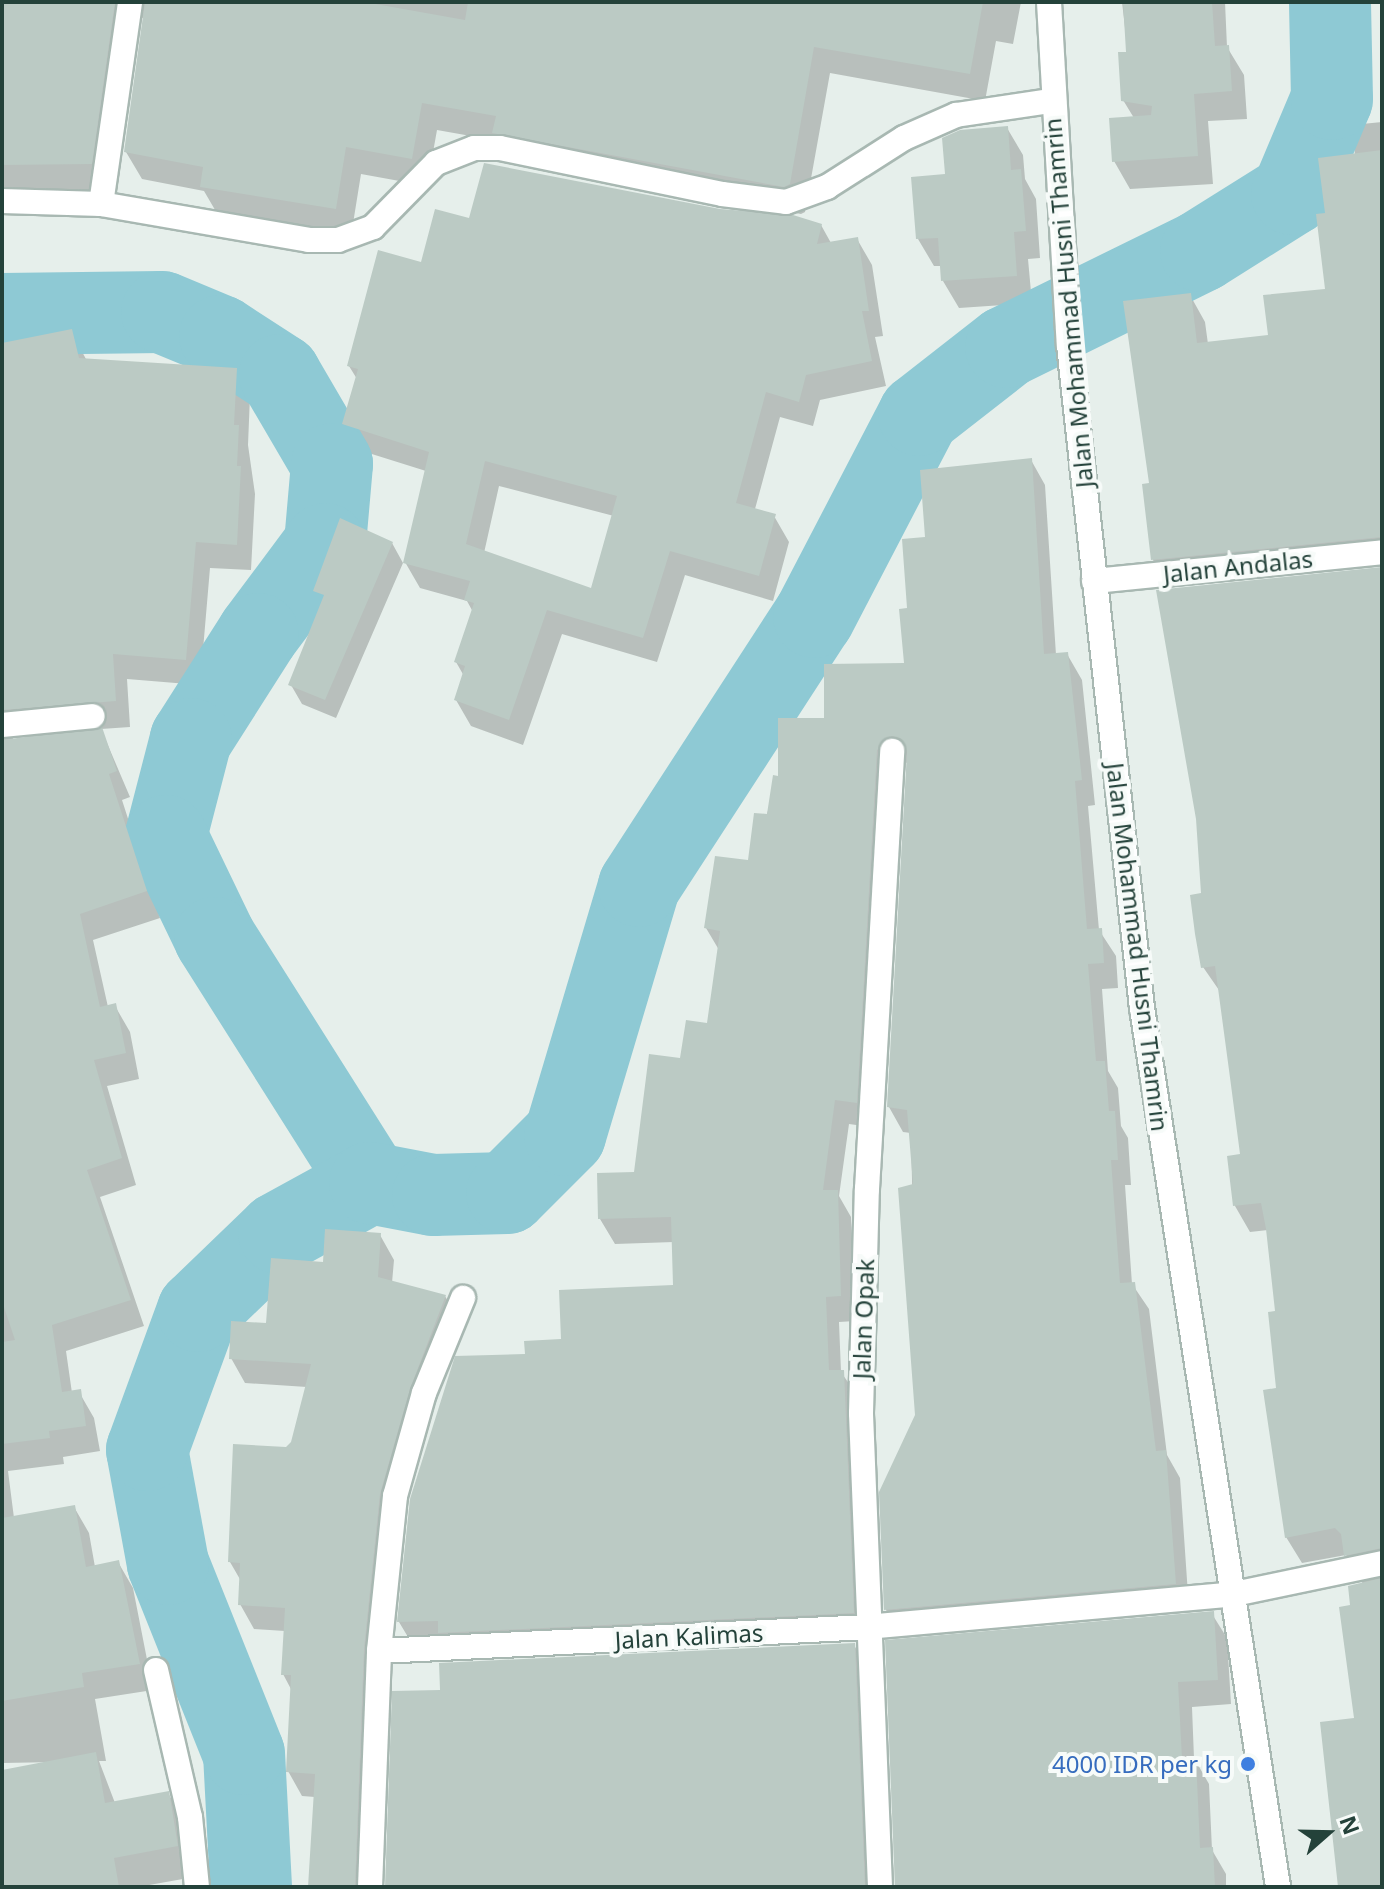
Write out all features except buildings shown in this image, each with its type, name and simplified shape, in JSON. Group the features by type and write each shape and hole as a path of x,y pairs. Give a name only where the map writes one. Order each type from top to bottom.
{"street":[{"path":"101,204 130,2"},
{"name":"Jalan Mohammad Husni Thamrin","path":"1049,2 1051,101 1069,345 1142,1008 1278,1887"},
{"path":"2,201 101,204 287,237 338,240 373,227 436,163 474,148 538,151 722,194 786,202 827,187 904,138 956,115 1051,101"},
{"name":"Jalan Andalas","path":"1094,581 1382,552"},
{"path":"2,725 93,716"},
{"name":"Jalan Opak","path":"880,1887 867,1627 861,1413 867,1189 892,751"},
{"path":"370,1887 386,1540 397,1485 424,1393 463,1298"},
{"name":"Jalan Kalimas","path":"379,1651 867,1627 1234,1594 1382,1563"},
{"path":"156,1670 190,1817 197,1887"}],"waterway":[{"path":"251,1887 244,1754 168,1564 147,1450 198,1311 279,1233 370,1183 433,1195 507,1193 565,1135 639,886 814,617 919,415 1006,347 1201,251 1292,194 1332,99 1330,2"},
{"path":"2,314 162,312 220,336 280,375 332,464 325,544 258,634 191,739 166,836 215,938 370,1183"}],"place":[{"name":"4000 IDR per kg","path":"1248,1764"}]}
